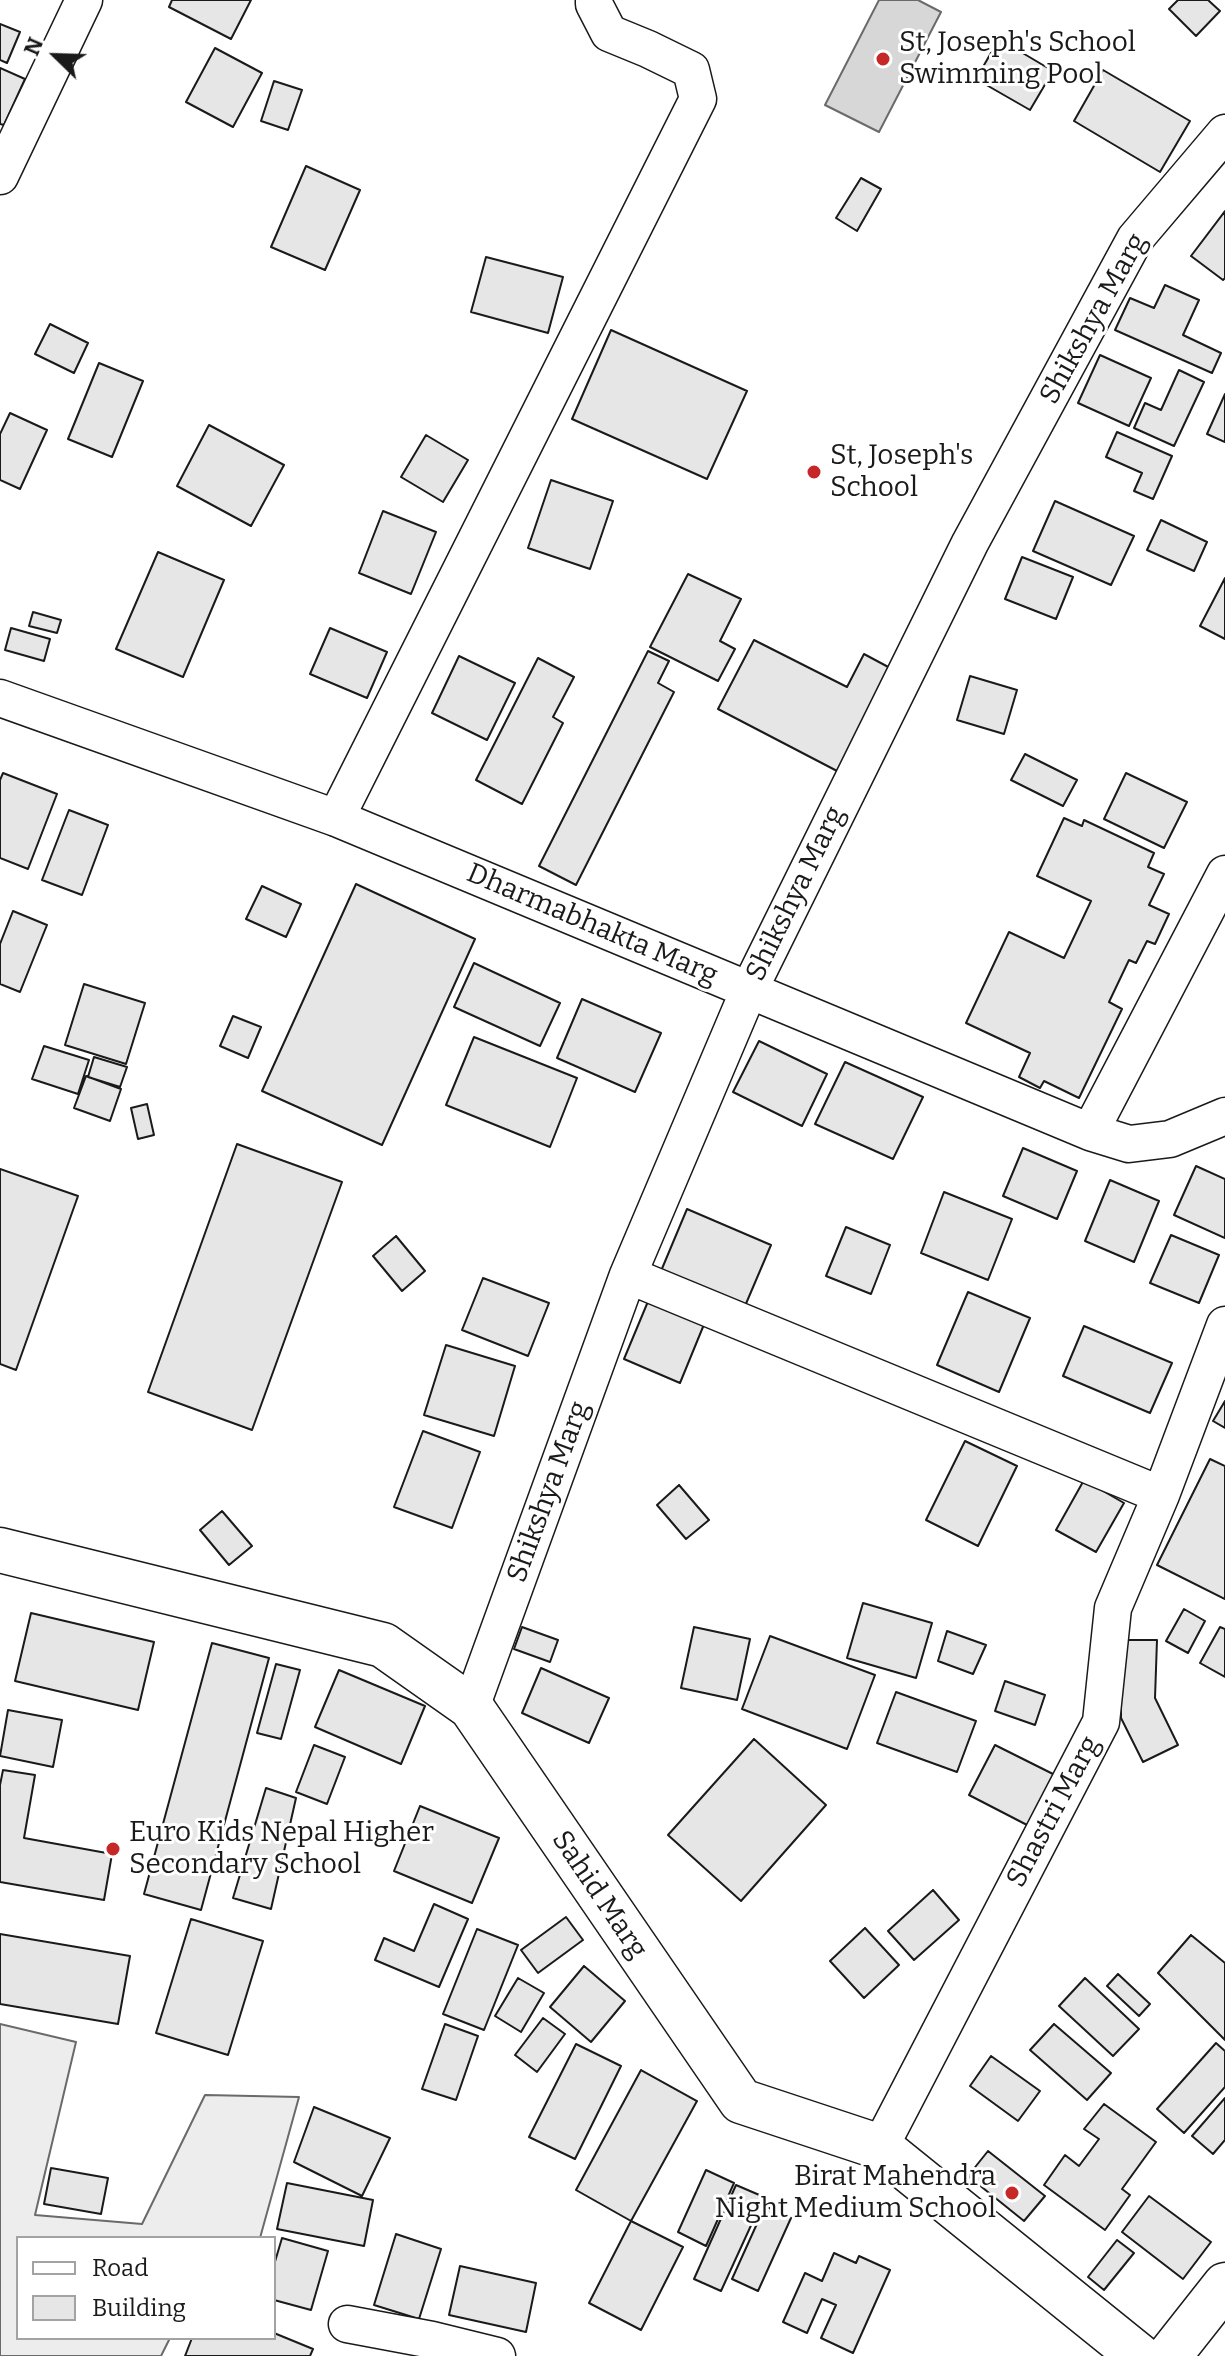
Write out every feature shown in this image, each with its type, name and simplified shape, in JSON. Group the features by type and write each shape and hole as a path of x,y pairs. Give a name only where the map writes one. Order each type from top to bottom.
{"main road":[{"name":"Sahid Marg","path":"0,1550 383,1645 471,1707 741,2101 880,2147 1139,2356"},
{"path":"1169,2356 1225,2285"}],"street":[{"path":"1,173 84,0"},
{"path":"336,818 698,99 691,70 609,33 594,0"},
{"name":"Shikshya Marg","path":"471,1707 628,1275 749,990 970,543 1135,239 1225,133"},
{"name":"Dharmabhakta Marg","path":"0,698 336,818 1090,1132 1129,1144 1143,1143 1170,1139 1225,1116"},
{"path":"1090,1132 1225,874"},
{"path":"628,1275 1161,1495"},
{"name":"Shastri Marg","path":"880,2147 1101,1722 1113,1608 1161,1495 1225,1325"},
{"path":"347,2324 497,2356"}],"shaded area":[{"name":"St, Joseph's School Swimming Pool","path":"879,0 918,0 941,12 879,132 825,105"},
{"path":"0,2024 76,2042 35,2215 142,2224 205,2095 299,2097 261,2236 16,2236 16,2340 169,2340 161,2356 0,2356"}],"building":[{"path":"172,0 251,0 231,39 169,7"},
{"path":"1178,0 1208,0 1220,11 1196,36 1169,9"},
{"path":"0,24 20,32 7,63 0,60"},
{"path":"999,39 1053,71 1030,110 976,79"},
{"path":"215,48 262,73 233,127 186,102"},
{"path":"0,68 25,79 4,125 0,124"},
{"path":"1103,70 1190,121 1160,172 1074,121"},
{"path":"274,81 302,90 288,130 261,121"},
{"path":"306,166 360,190 325,270 271,247"},
{"path":"861,178 881,189 857,231 836,218"},
{"path":"1225,211 1225,278 1223,280 1191,256"},
{"path":"486,257 563,277 548,333 471,312"},
{"path":"1165,285 1199,300 1183,335 1221,353 1212,373 1115,330 1130,298 1154,308"},
{"path":"50,324 88,343 74,373 35,354"},
{"path":"611,330 747,391 707,479 572,419"},
{"path":"1100,355 1151,378 1129,426 1078,403"},
{"path":"99,363 143,381 112,457 68,439"},
{"path":"1179,370 1204,382 1174,446 1134,428 1145,403 1161,410"},
{"path":"1225,394 1225,442 1207,434"},
{"path":"10,413 47,430 20,489 0,480 0,434"},
{"path":"209,425 284,465 251,526 177,486"},
{"path":"1117,432 1172,456 1153,499 1134,491 1142,473 1106,457"},
{"path":"426,435 468,460 443,502 401,477"},
{"path":"551,480 613,501 590,569 528,548"},
{"path":"1055,501 1134,536 1111,585 1033,551"},
{"path":"383,511 436,532 411,594 359,573"},
{"path":"1161,520 1207,542 1194,571 1147,550"},
{"path":"158,552 224,580 183,677 116,649"},
{"path":"1022,557 1073,577 1056,619 1005,599"},
{"path":"688,574 741,599 720,641 735,649 718,681 650,647"},
{"path":"1225,578 1225,639 1200,626"},
{"path":"33,612 61,620 57,633 29,626"},
{"path":"11,628 50,639 44,661 5,650"},
{"path":"330,628 387,652 367,698 310,674"},
{"path":"754,640 847,687 864,654 892,669 839,772 718,709"},
{"path":"648,651 669,661 658,683 674,692 576,885 539,866"},
{"path":"459,656 515,683 487,740 432,713"},
{"path":"538,658 574,677 553,717 563,723 522,804 476,780"},
{"path":"970,676 1017,690 1004,734 957,720"},
{"path":"1025,754 1077,780 1063,806 1011,780"},
{"path":"3,773 57,794 28,869 0,858 0,780"},
{"path":"1126,773 1187,802 1164,848 1104,819"},
{"path":"69,810 108,825 82,895 42,880"},
{"path":"1064,818 1082,826 1084,820 1154,853 1148,867 1164,874 1149,905 1169,914 1155,944 1147,941 1136,963 1129,960 1109,1002 1122,1009 1079,1098 1044,1081 1040,1088 1019,1077 1030,1053 966,1023 1009,932 1064,958 1091,901 1037,876"},
{"path":"356,884 475,939 382,1145 262,1091"},
{"path":"262,886 301,904 286,937 246,919"},
{"path":"13,911 47,925 20,992 0,984 0,944"},
{"path":"474,963 560,1003 540,1046 454,1007"},
{"path":"84,984 145,1003 126,1064 65,1045"},
{"path":"582,999 661,1033 635,1092 557,1058"},
{"path":"233,1016 261,1027 248,1058 220,1046"},
{"path":"474,1037 577,1078 550,1147 446,1105"},
{"path":"759,1041 827,1074 802,1126 733,1092"},
{"path":"44,1046 89,1060 78,1094 32,1079"},
{"path":"94,1057 127,1067 120,1087 88,1077"},
{"path":"845,1062 923,1097 893,1159 815,1124"},
{"path":"86,1076 121,1089 110,1121 74,1108"},
{"path":"147,1104 154,1135 138,1139 131,1108"},
{"path":"237,1144 342,1182 252,1430 148,1392"},
{"path":"1023,1148 1077,1171 1057,1219 1003,1196"},
{"path":"1196,1166 1225,1179 1225,1238 1174,1215"},
{"path":"0,1169 78,1196 16,1370 0,1364"},
{"path":"1110,1180 1159,1201 1134,1262 1085,1241"},
{"path":"944,1192 1012,1219 988,1280 921,1253"},
{"path":"687,1209 771,1245 745,1306 661,1271"},
{"path":"846,1227 890,1245 871,1294 826,1276"},
{"path":"1171,1235 1219,1255 1199,1303 1150,1283"},
{"path":"396,1236 425,1271 402,1291 373,1256"},
{"path":"483,1278 549,1303 528,1356 462,1330"},
{"path":"968,1292 1030,1318 999,1392 937,1365"},
{"path":"649,1299 705,1322 680,1383 624,1359"},
{"path":"1084,1326 1172,1363 1150,1413 1063,1376"},
{"path":"446,1345 515,1366 494,1436 424,1415"},
{"path":"1225,1401 1225,1428 1213,1421"},
{"path":"423,1431 480,1452 452,1528 394,1507"},
{"path":"965,1441 1017,1466 978,1546 926,1520"},
{"path":"1210,1459 1225,1466 1225,1599 1157,1565"},
{"path":"1084,1480 1124,1503 1096,1552 1056,1530"},
{"path":"679,1485 709,1520 686,1539 657,1505"},
{"path":"222,1511 252,1546 229,1565 200,1530"},
{"path":"863,1603 932,1623 916,1678 847,1658"},
{"path":"1184,1609 1205,1621 1188,1653 1166,1641"},
{"path":"31,1613 154,1642 138,1710 15,1681"},
{"path":"522,1627 558,1640 550,1662 514,1649"},
{"path":"694,1627 750,1639 737,1700 681,1688"},
{"path":"1220,1627 1225,1629 1225,1677 1200,1663"},
{"path":"947,1631 986,1645 973,1674 938,1661"},
{"path":"770,1636 875,1675 847,1749 742,1709"},
{"path":"1121,1640 1157,1640 1155,1698 1178,1745 1143,1762 1121,1718"},
{"path":"212,1643 269,1658 201,1910 144,1894"},
{"path":"276,1664 300,1670 281,1739 257,1733"},
{"path":"541,1668 609,1698 589,1743 522,1713"},
{"path":"339,1670 425,1706 401,1764 315,1727"},
{"path":"1005,1681 1045,1695 1035,1725 995,1711"},
{"path":"896,1692 976,1721 957,1772 877,1743"},
{"path":"8,1710 62,1720 53,1767 0,1756"},
{"path":"754,1739 826,1805 741,1901 668,1835"},
{"path":"314,1745 345,1757 327,1804 296,1792"},
{"path":"995,1745 1055,1775 1029,1826 969,1795"},
{"path":"3,1770 35,1775 24,1838 112,1854 104,1900 0,1882 0,1785"},
{"path":"266,1788 296,1798 271,1909 233,1898"},
{"path":"420,1806 499,1838 472,1903 394,1871"},
{"path":"933,1890 959,1920 914,1960 888,1931"},
{"path":"434,1904 468,1919 439,1987 375,1960 384,1938 414,1951"},
{"path":"566,1917 583,1940 538,1973 521,1950"},
{"path":"191,1919 263,1941 228,2055 156,2033"},
{"path":"865,1928 899,1965 864,1998 830,1961"},
{"path":"477,1929 518,1945 484,2030 443,2014"},
{"path":"0,1934 130,1956 118,2024 0,2004"},
{"path":"1191,1935 1225,1963 1225,2040 1158,1973"},
{"path":"584,1966 625,2001 591,2042 550,2007"},
{"path":"1118,1974 1150,2004 1139,2016 1107,1986"},
{"path":"518,1978 544,1993 521,2032 495,2016"},
{"path":"1085,1978 1139,2029 1113,2056 1059,2006"},
{"path":"543,2018 565,2034 537,2072 515,2055"},
{"path":"445,2024 478,2036 456,2100 422,2089"},
{"path":"1054,2024 1111,2073 1087,2100 1030,2050"},
{"path":"1216,2043 1225,2051 1225,2087 1184,2133 1157,2109"},
{"path":"576,2044 621,2066 575,2159 529,2137"},
{"path":"991,2056 1040,2091 1018,2121 970,2086"},
{"path":"641,2070 697,2101 631,2221 576,2190"},
{"path":"1225,2098 1225,2140 1213,2154 1192,2136"},
{"path":"1104,2104 1156,2142 1122,2189 1130,2195 1105,2230 1044,2185 1065,2155 1079,2166 1099,2139 1084,2129"},
{"path":"314,2107 390,2138 362,2196 294,2162"},
{"path":"988,2151 1045,2196 1024,2221 968,2176"},
{"path":"51,2168 108,2178 101,2214 44,2204"},
{"path":"706,2170 734,2183 706,2246 678,2232"},
{"path":"287,2183 373,2200 364,2246 277,2229"},
{"path":"736,2185 764,2197 721,2291 694,2279"},
{"path":"1149,2196 1211,2242 1183,2279 1122,2232"},
{"path":"765,2206 791,2218 758,2291 732,2279"},
{"path":"631,2221 683,2247 641,2330 589,2303"},
{"path":"396,2234 441,2249 419,2319 374,2305"},
{"path":"282,2238 328,2251 311,2310 276,2301 276,2258"},
{"path":"1117,2240 1134,2253 1104,2290 1088,2277"},
{"path":"834,2253 856,2263 859,2256 890,2270 853,2353 821,2338 836,2305 822,2299 807,2333 783,2322 805,2273 822,2281"},
{"path":"460,2266 536,2283 526,2332 449,2315"},
{"path":"276,2334 313,2349 310,2356 185,2356 191,2340 276,2340"}],"place":[{"name":"St, Joseph's School Swimming Pool","path":"883,59"},
{"name":"St, Joseph's School","path":"814,472"},
{"name":"Euro Kids Nepal Higher Secondary School","path":"113,1849"},
{"name":"Birat Mahendra Night Medium School","path":"1012,2193"}]}
